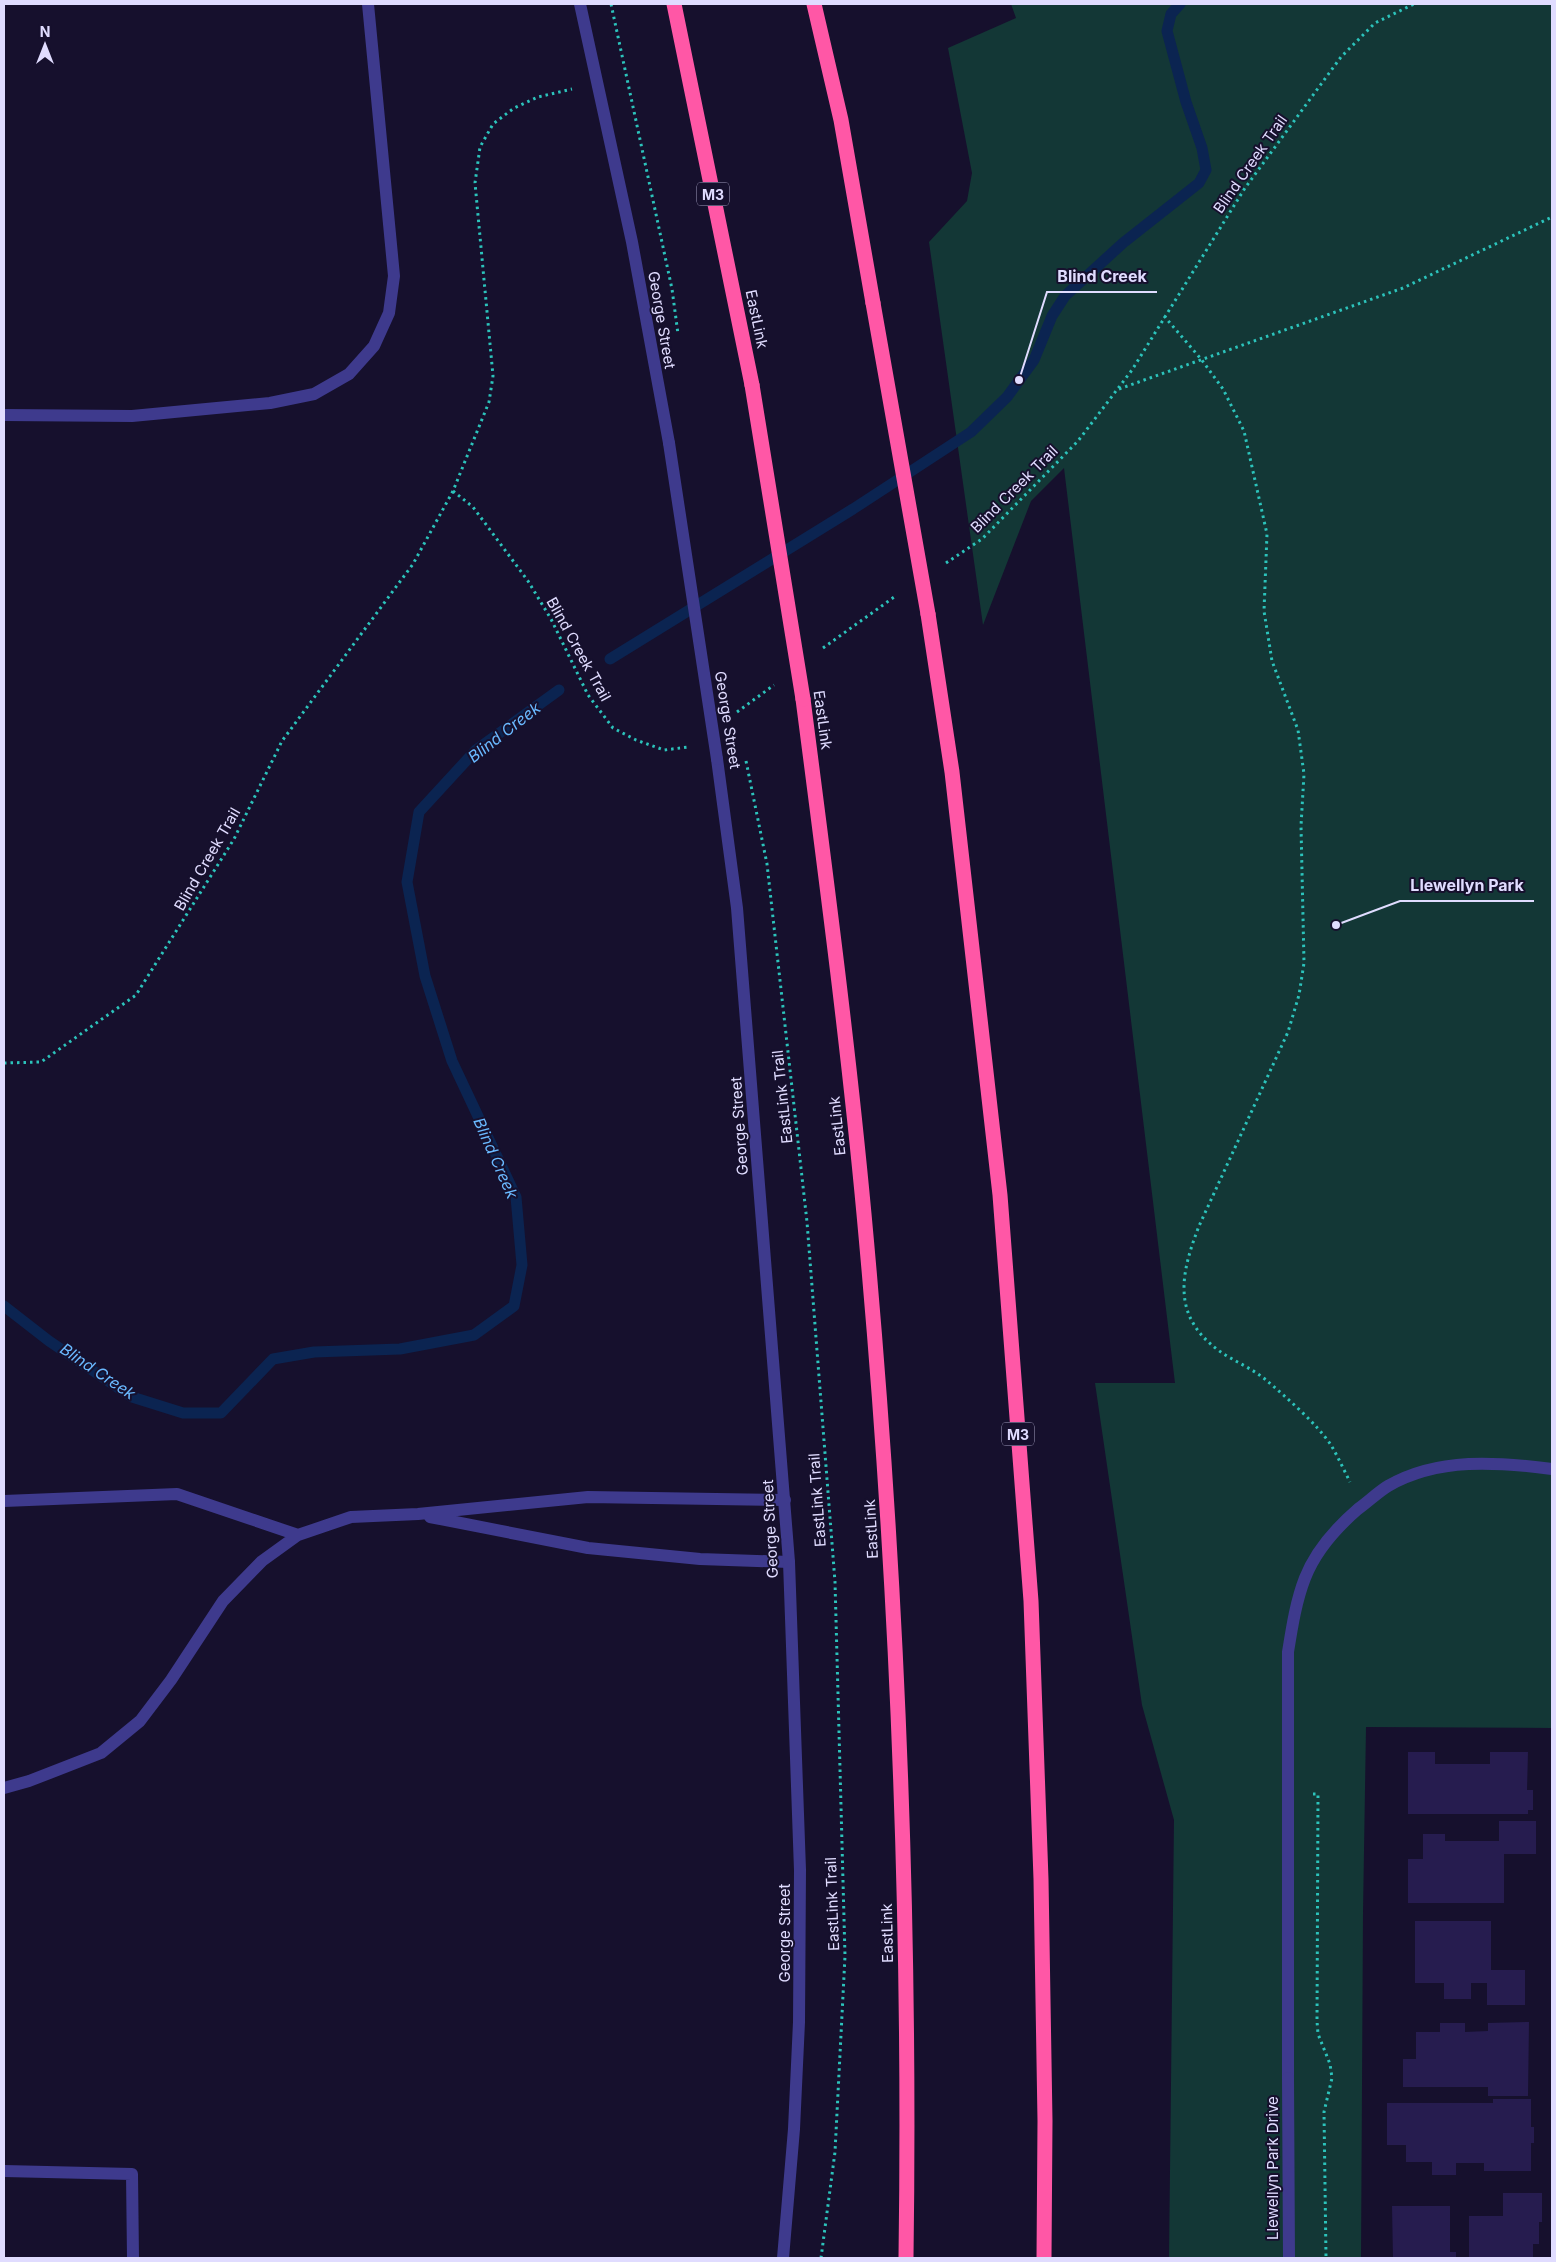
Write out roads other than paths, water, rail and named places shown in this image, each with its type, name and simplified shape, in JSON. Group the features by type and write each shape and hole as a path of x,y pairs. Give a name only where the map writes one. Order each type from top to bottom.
{"highway":[{"name":"EastLink","path":"674,4 752,385 803,699 833,933 863,1203 888,1516 905,1912 906,2258"},
{"name":"M3","path":"814,4 841,120 928,614 952,772 1000,1195 1031,1601 1041,1878 1045,2121 1044,2258"}],"street":[{"path":"4,415 132,416 270,403 314,394 349,374 374,346 389,312 394,276 368,4"},
{"name":"George Street","path":"580,4 632,242 669,443 717,759 737,908 785,1500 800,1870 799,2022 794,2129 783,2258"},
{"name":"Llewellyn Park Drive","path":"1289,2258 1288,1652 1293,1620 1305,1578 1320,1550 1343,1522 1388,1486 1421,1471 1457,1464 1489,1463 1552,1469"},
{"path":"4,1501 177,1494 298,1535"},
{"path":"4,1788 29,1782 101,1753 140,1720 171,1680 224,1601 262,1561 298,1535 351,1517 418,1514 588,1497 785,1500"},
{"path":"418,1514 588,1548 700,1560 789,1562"},
{"path":"4,2171 132,2174 133,2258"}],"waterway":[{"name":"Blind Creek","path":"610,659 853,509 971,432 1007,397 1034,360 1052,316 1065,296 1123,243 1199,183 1206,170 1202,148 1186,102 1167,31 1171,14 1180,4"},
{"name":"Blind Creek","path":"4,1306 49,1341 132,1397 183,1413 221,1413 273,1359 314,1352 400,1349 474,1335 514,1306 522,1265 516,1197 452,1061 425,976 407,882 419,812 476,750 559,690"}],"place":[{"name":"Blind Creek","path":"1019,380"},
{"name":"Llewellyn Park","path":"1336,925"}]}
